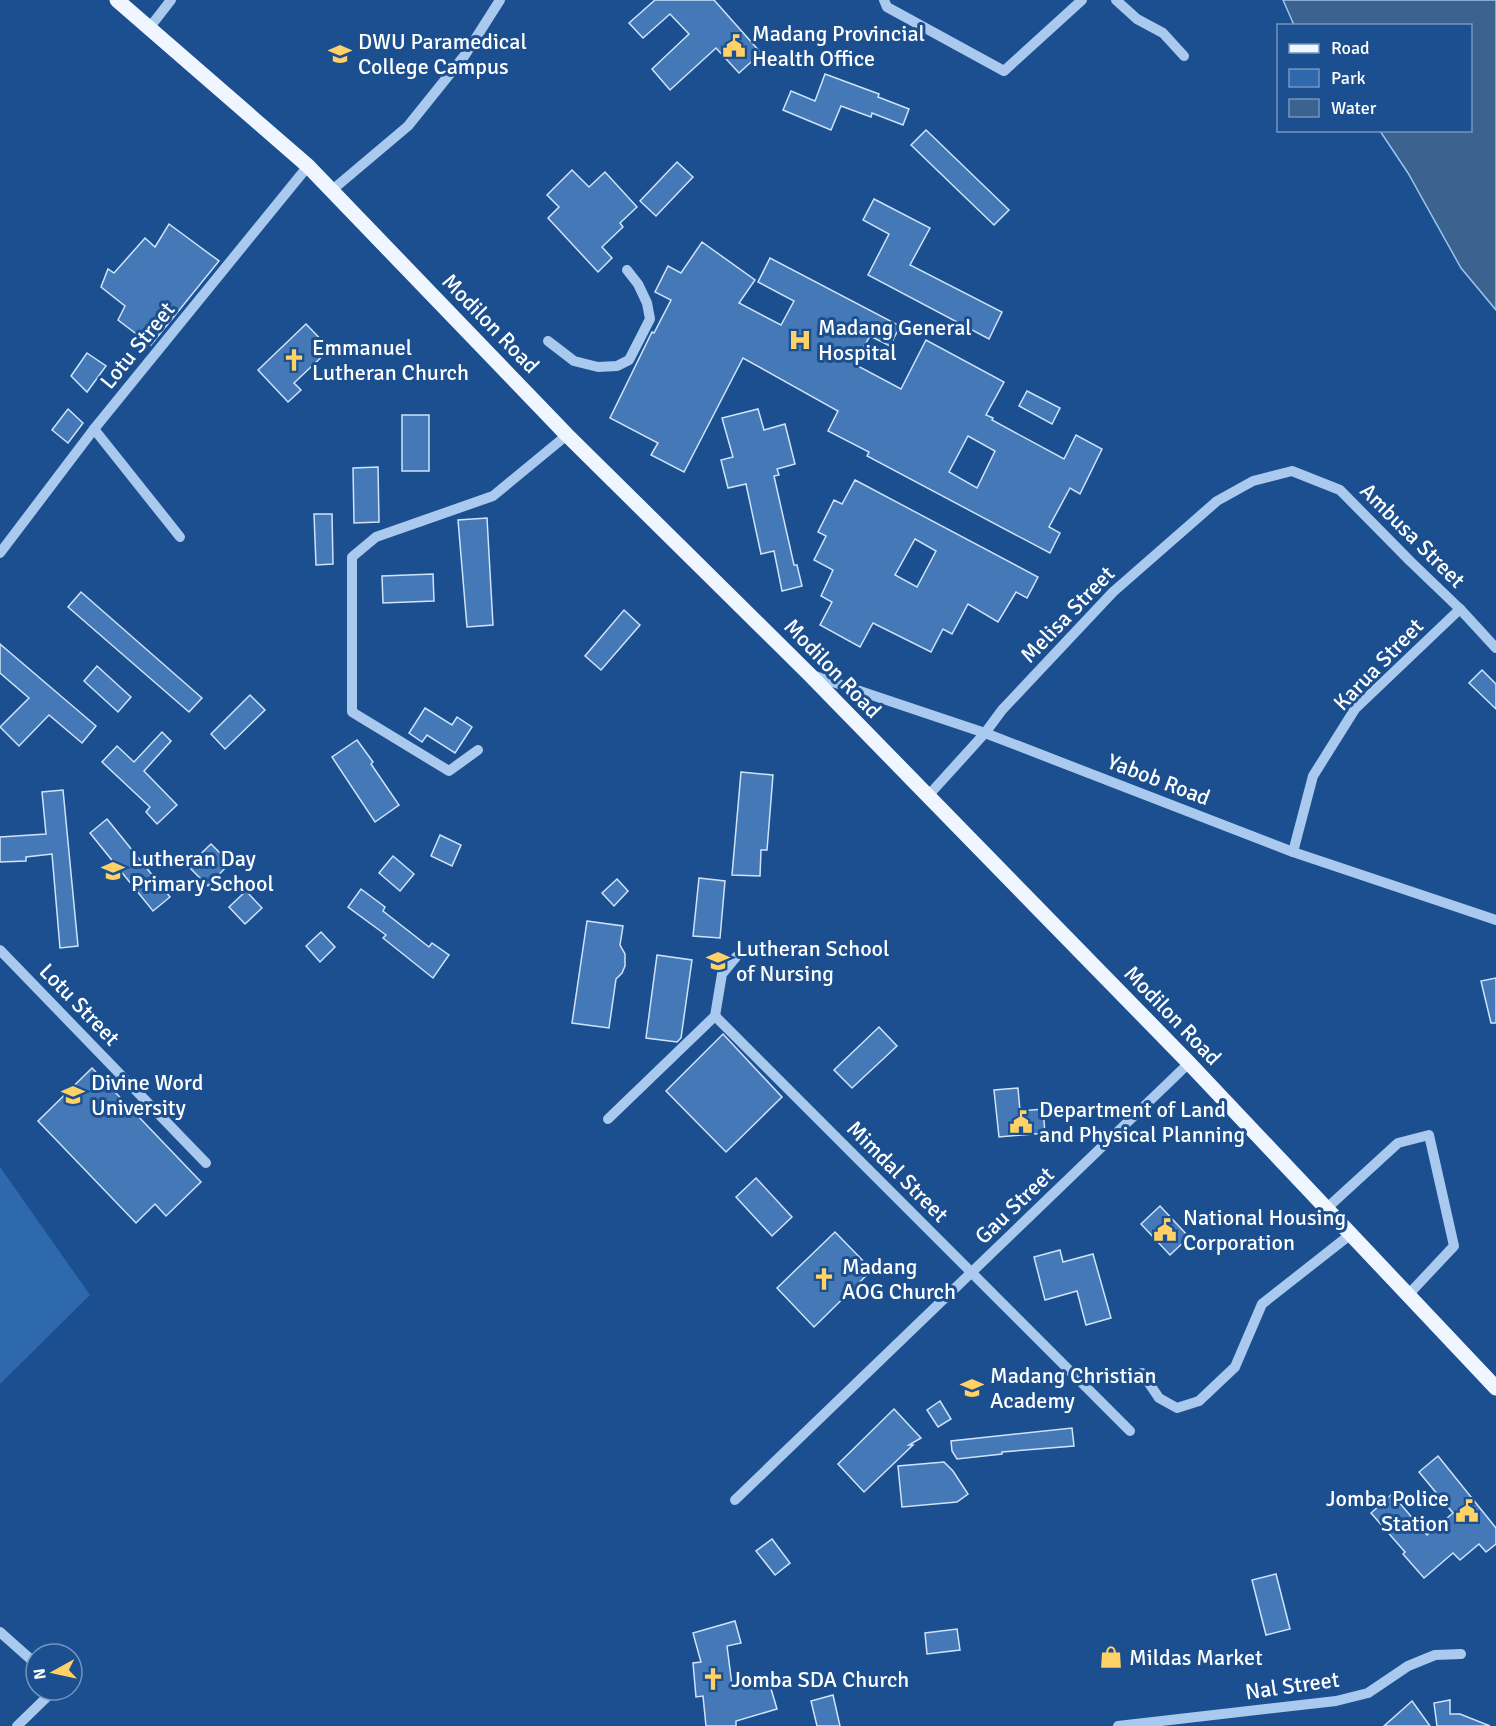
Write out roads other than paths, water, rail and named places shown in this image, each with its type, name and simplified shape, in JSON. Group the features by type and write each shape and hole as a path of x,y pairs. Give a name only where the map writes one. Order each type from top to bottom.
{"main road":[{"name":"Modilon Road","path":"117,0 308,166 567,435 809,674 1190,1063 1496,1388"}],"street":[{"path":"150,27 171,0"},
{"path":"331,191 408,126 465,56 500,0"},
{"path":"884,0 887,8 1004,70 1082,0"},
{"path":"1116,0 1137,19 1163,33 1184,56"},
{"name":"Lotu Street","path":"0,553 94,429 308,166"},
{"path":"548,341 574,361 597,368 616,366 629,360 650,320 647,303 638,284 627,270"},
{"path":"94,429 180,537"},
{"path":"478,750 449,771 352,712 352,557 376,537 493,496 567,435"},
{"name":"Ambusa Street","path":"1253,481 1292,471 1340,490 1496,648"},
{"name":"Melisa Street","path":"927,797 985,733 1002,710 1113,592 1217,501 1253,481"},
{"name":"Karua Street","path":"1293,852 1313,776 1356,709 1460,609"},
{"name":"Yabob Road","path":"809,674 985,733 1293,852 1496,920"},
{"name":"Lotu Street","path":"0,950 206,1163"},
{"path":"608,1119 715,1016 722,974 736,957"},
{"name":"Mimdal Street","path":"715,1016 1130,1431"},
{"name":"Gau Street","path":"735,1500 1190,1063"},
{"path":"1326,1208 1398,1143 1429,1135 1454,1246 1408,1295"},
{"path":"1142,1373 1159,1398 1177,1408 1199,1401 1235,1367 1262,1304 1351,1234"},
{"path":"0,1632 24,1653"},
{"name":"Nal Street","path":"1118,1726 1336,1701 1368,1693 1408,1666 1435,1655 1461,1654"},
{"path":"17,1726 42,1702"},
{"path":"1221,1714 1222,1726"}],"water":[{"path":"1283,0 1496,0 1496,310 1461,268 1408,173 1381,132 1472,132 1472,24 1294,24"}],"place":[{"name":"Madang Provincial Health Office","path":"734,46"},
{"name":"DWU Paramedical College Campus","path":"340,54"},
{"name":"Madang General Hospital","path":"800,340"},
{"name":"Emmanuel Lutheran Church","path":"294,360"},
{"name":"Lutheran Day Primary School","path":"113,871"},
{"name":"Lutheran School of Nursing","path":"718,961"},
{"name":"Divine Word University","path":"73,1095"},
{"name":"Department of Land and Physical Planning","path":"1021,1122"},
{"name":"National Housing Corporation","path":"1165,1230"},
{"name":"Madang AOG Church","path":"824,1279"},
{"name":"Madang Christian Academy","path":"972,1388"},
{"name":"Jomba Police Station","path":"1467,1511"},
{"name":"Mildas Market","path":"1111,1657"},
{"name":"Jomba SDA Church","path":"713,1679"}]}
